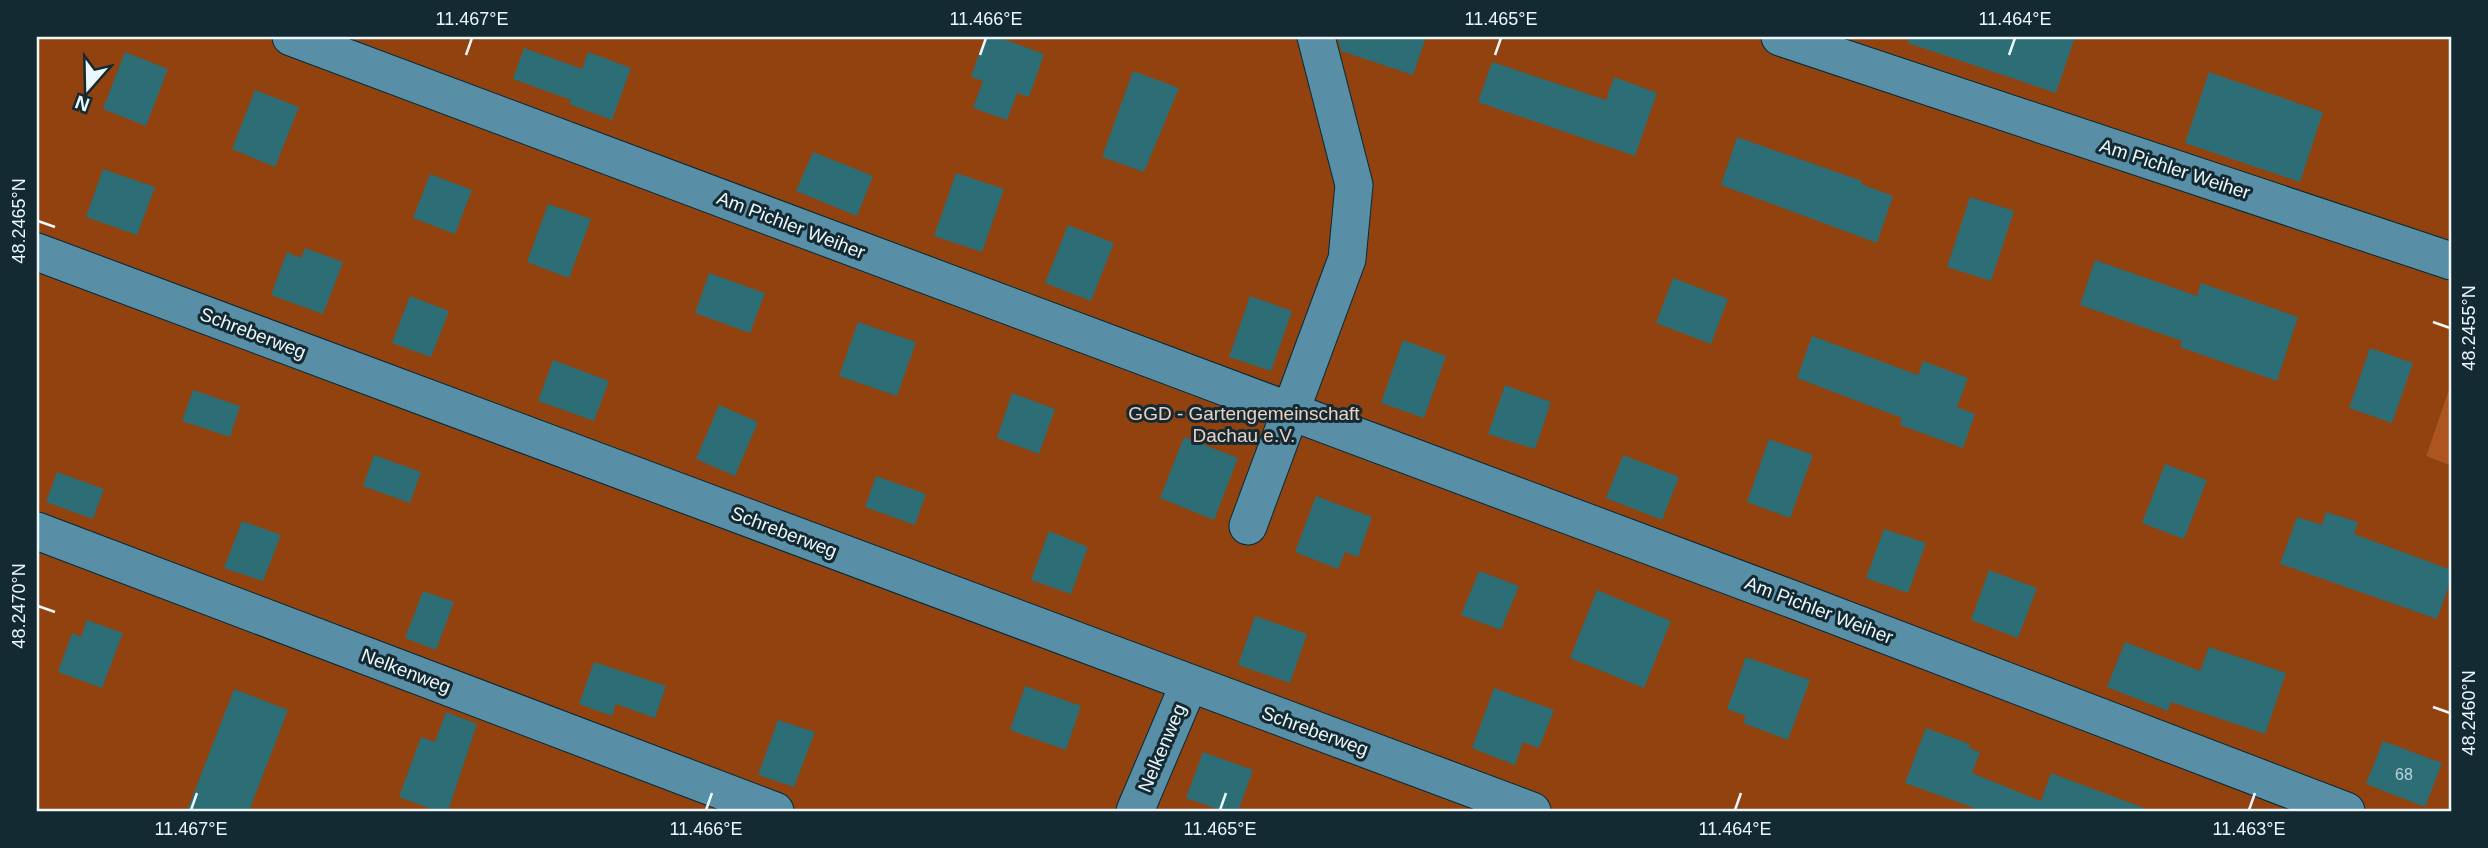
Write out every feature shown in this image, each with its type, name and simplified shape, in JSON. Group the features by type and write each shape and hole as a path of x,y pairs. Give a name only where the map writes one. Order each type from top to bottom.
{"street":[{"name":"Am Pichler Weiher","path":"291,37 1291,411 2346,811"},
{"path":"1248,526 1347,260 1354,185 1316,37"},
{"name":"Am Pichler Weiher","path":"1780,37 2451,261"},
{"name":"Schreberweg","path":"37,252 1532,811"},
{"name":"Nelkenweg","path":"37,531 775,811"},
{"name":"Nelkenweg","path":"1135,811 1189,684"}],"green space":[{"name":"GGD - Gartengemeinschaft Dachau e.V.","path":"37,37 2451,37 2451,383 2426,456 2451,466 2451,811 37,811"}],"shaded area":[{"path":"2451,383 2451,466 2426,456"}],"building":[{"path":"985,37 998,37 1044,54 1029,97 1017,93 1007,120 973,108 983,81 971,77"},
{"path":"1338,37 1426,37 1413,75 1341,51"},
{"path":"1909,37 2075,37 2056,93 1908,43"},
{"path":"524,48 582,69 588,52 631,68 612,120 569,104 571,100 513,79"},
{"path":"125,52 168,69 146,126 103,109"},
{"path":"1492,62 1606,100 1614,77 1657,93 1635,156 1478,102"},
{"path":"1133,71 1179,88 1144,172 1102,157"},
{"path":"2209,72 2323,112 2300,182 2185,143"},
{"path":"255,90 299,107 275,167 232,149"},
{"path":"1737,137 1862,181 1861,184 1893,196 1877,243 1721,185"},
{"path":"813,152 873,176 857,216 796,191"},
{"path":"103,169 155,187 137,235 86,217"},
{"path":"956,173 1004,189 982,252 934,236"},
{"path":"430,174 472,190 455,234 413,218"},
{"path":"1970,197 2014,211 1991,281 1947,267"},
{"path":"548,204 591,219 569,278 527,262"},
{"path":"1068,225 1114,243 1091,301 1045,283"},
{"path":"305,248 343,262 323,314 271,295 287,252 301,258"},
{"path":"2095,260 2197,296 2201,283 2298,317 2277,381 2180,347 2182,341 2080,305"},
{"path":"709,273 765,293 750,333 695,313"},
{"path":"1673,278 1728,299 1711,344 1656,323"},
{"path":"410,296 449,311 431,357 392,343"},
{"path":"1250,296 1292,311 1271,371 1229,357"},
{"path":"858,322 916,342 897,396 839,376"},
{"path":"1812,336 1918,375 1923,361 1968,378 1957,407 1975,414 1963,448 1900,425 1902,418 1797,378"},
{"path":"1403,340 1446,356 1424,418 1381,403"},
{"path":"2370,348 2413,363 2392,423 2349,408"},
{"path":"553,360 609,381 594,421 538,401"},
{"path":"1505,385 1551,402 1535,449 1488,434"},
{"path":"193,390 240,406 230,437 182,421"},
{"path":"1012,393 1055,409 1039,454 997,438"},
{"path":"719,405 758,422 735,476 696,459"},
{"path":"1184,437 1238,458 1214,520 1160,498"},
{"path":"1769,439 1813,455 1790,518 1747,502"},
{"path":"374,455 421,472 410,503 363,486"},
{"path":"1623,455 1679,477 1662,520 1606,498"},
{"path":"2165,464 2207,480 2184,539 2142,523"},
{"path":"57,472 104,489 93,519 46,502"},
{"path":"876,476 926,494 915,525 865,507"},
{"path":"1316,496 1372,517 1358,557 1345,552 1338,569 1295,552"},
{"path":"2326,512 2358,522 2354,534 2451,570 2451,580 2437,619 2280,564 2297,517 2322,525"},
{"path":"242,521 281,535 263,581 224,568"},
{"path":"1884,529 1926,543 1908,593 1866,578"},
{"path":"1049,531 1088,547 1071,594 1031,580"},
{"path":"1989,570 2037,588 2018,638 1971,620"},
{"path":"1479,571 1519,586 1501,630 1461,615"},
{"path":"1597,590 1671,621 1644,688 1570,658"},
{"path":"423,591 454,602 436,650 405,638"},
{"path":"1255,616 1307,634 1290,683 1238,665"},
{"path":"87,620 123,633 102,688 58,672 72,633 81,637"},
{"path":"2125,642 2200,671 2209,647 2286,673 2265,734 2171,702 2168,711 2107,687"},
{"path":"1746,657 1810,680 1788,740 1743,723 1746,716 1727,709"},
{"path":"594,662 666,686 655,718 616,704 612,716 579,704"},
{"path":"1025,686 1081,706 1066,750 1010,730"},
{"path":"1494,688 1554,710 1539,748 1523,742 1515,765 1472,748"},
{"path":"234,689 288,710 249,811 187,811"},
{"path":"446,712 477,724 448,811 437,811 399,797 421,737 435,742"},
{"path":"778,720 815,732 794,787 758,775"},
{"path":"1926,728 1970,744 1969,748 1980,752 1972,773 2041,801 2051,773 2144,808 2143,811 1983,811 1905,783"},
{"path":"2383,741 2442,763 2425,807 2366,784"},
{"path":"1203,752 1253,770 1238,811 1223,811 1186,798"}]}
